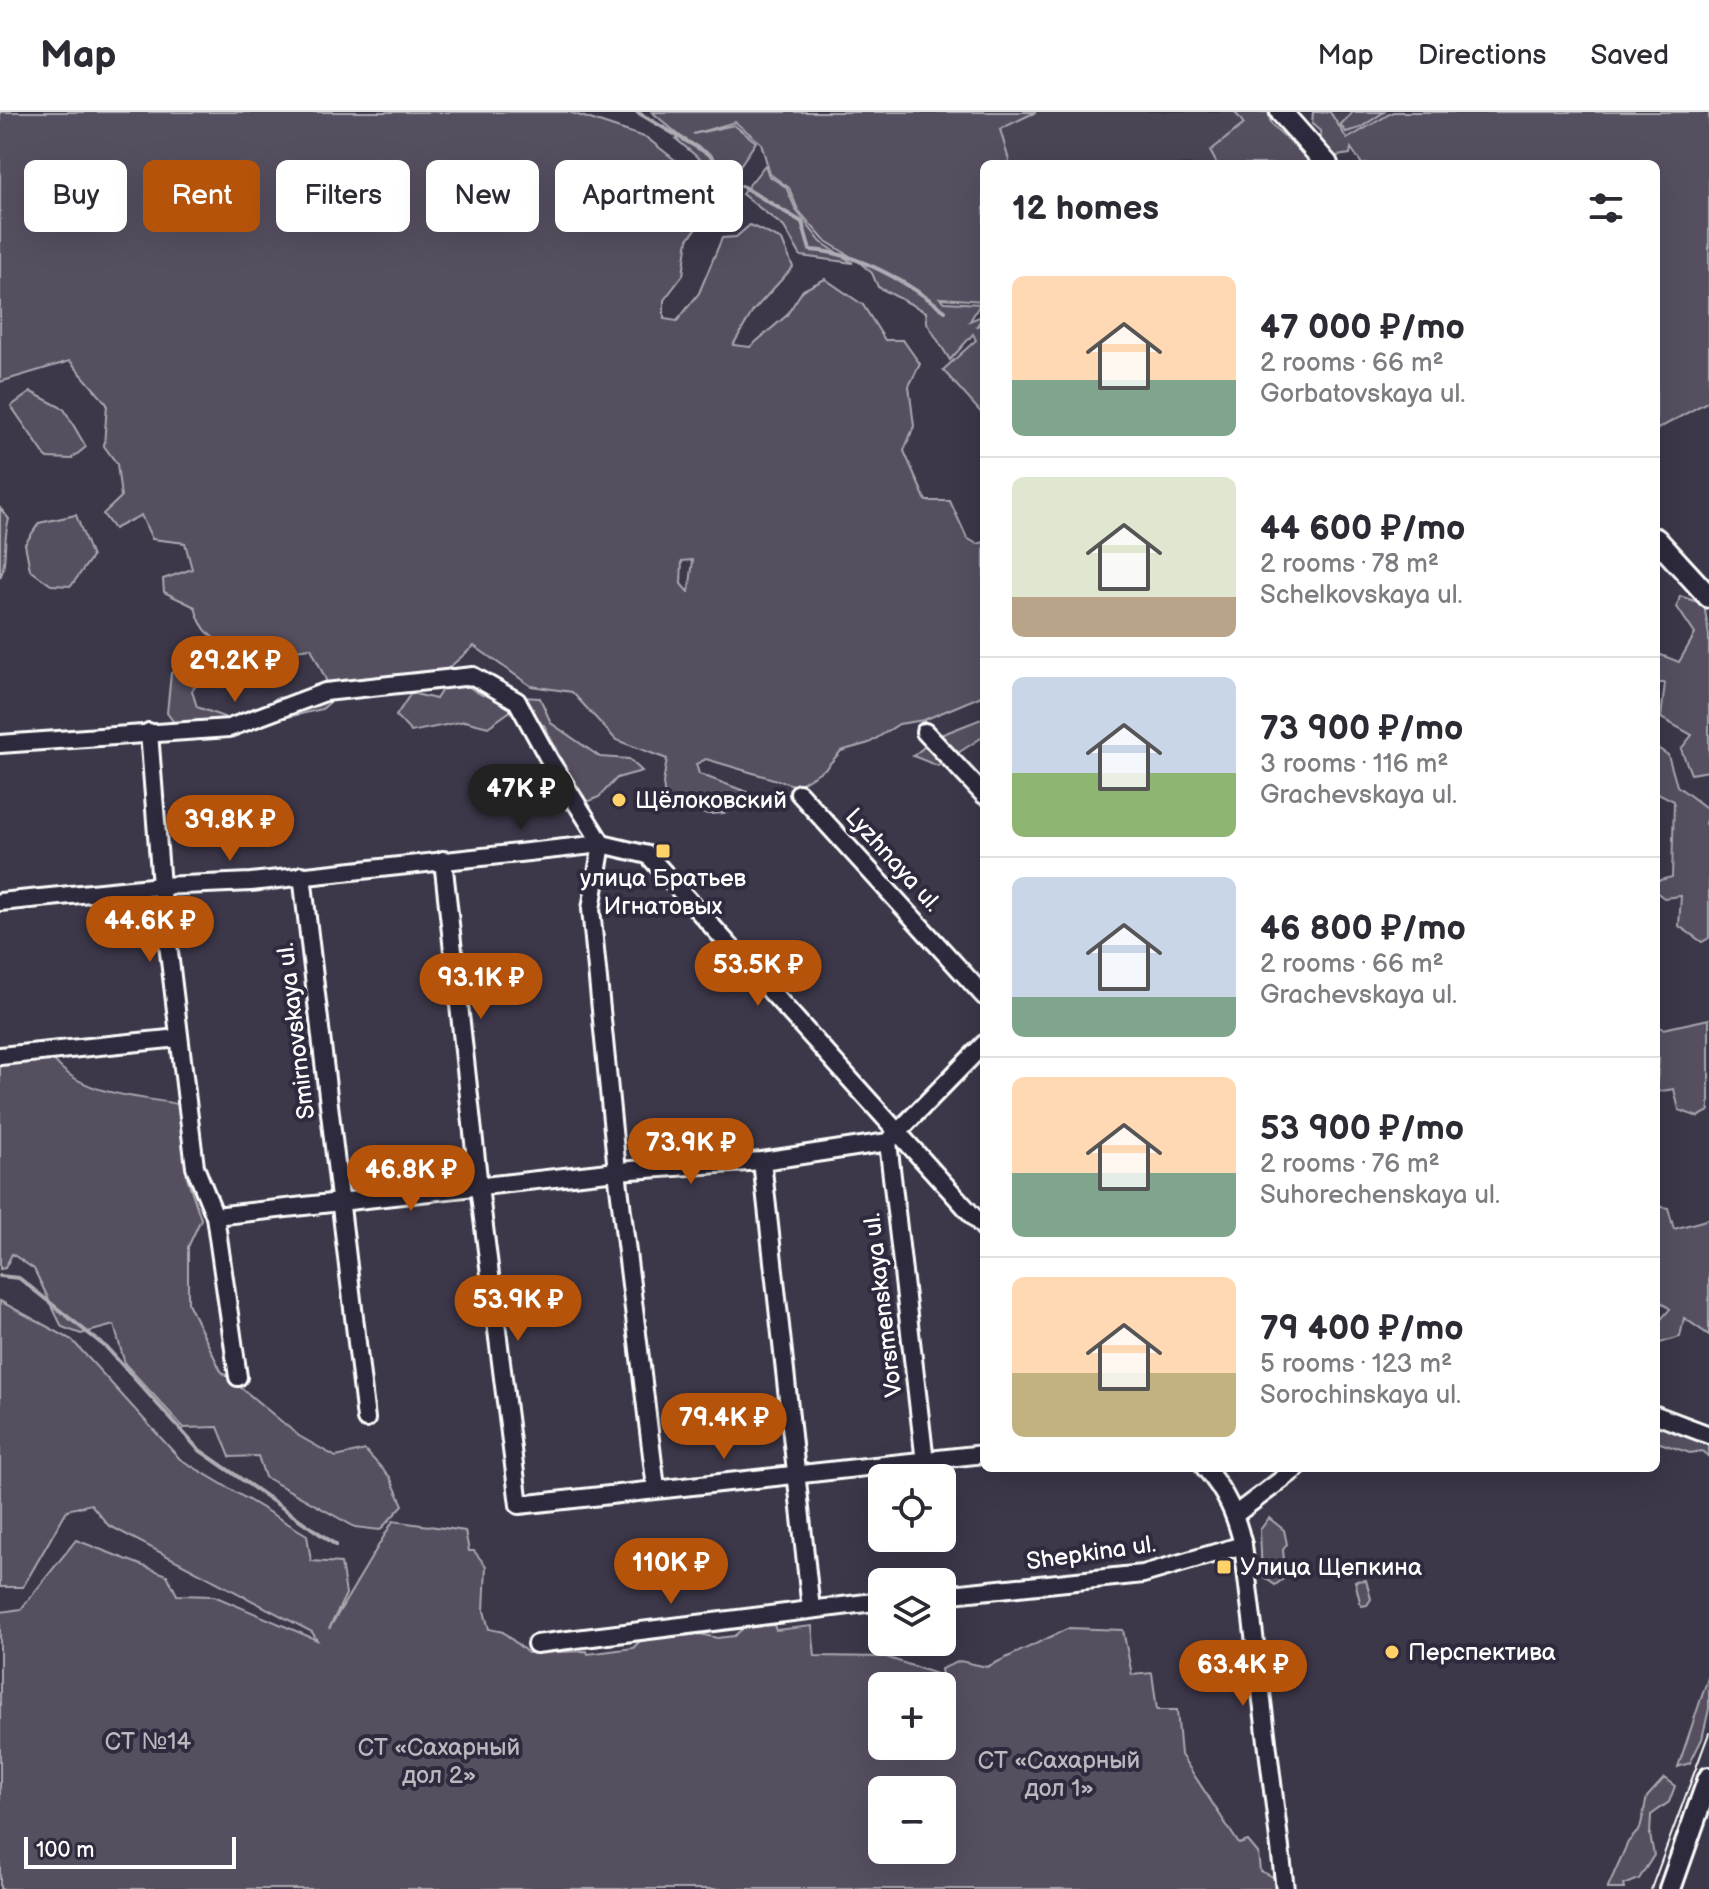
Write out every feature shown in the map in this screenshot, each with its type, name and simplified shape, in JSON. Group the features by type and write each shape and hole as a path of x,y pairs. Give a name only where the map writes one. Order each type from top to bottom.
{"street":[{"path":"1281,112 1323,160"},
{"path":"1660,543 1709,597"},
{"path":"0,744 229,728 325,692 473,676 517,701 602,844 591,909 617,1171 656,1488"},
{"path":"149,732 161,886 195,1167 215,1216 238,1377"},
{"path":"925,732 980,791"},
{"name":"Lyzhnaya ul.","path":"799,793 980,992"},
{"path":"0,902 602,844 648,855 892,1138 980,1224"},
{"path":"443,860 479,1187 519,1505 980,1455"},
{"name":"Smirnovskaya ul.","path":"302,875 366,1419"},
{"path":"0,1056 179,1038"},
{"path":"215,1216 617,1171 762,1161 892,1138 980,1048"},
{"name":"Vorsmenskaya ul.","path":"892,1138 925,1462"},
{"path":"762,1161 811,1609"},
{"path":"1660,1417 1709,1435"},
{"path":"1208,1472 1225,1492 1236,1514 1243,1545 1285,1889"},
{"path":"1236,1514 1292,1472"},
{"name":"Shepkina ul.","path":"956,1594 1143,1574 1243,1545"},
{"path":"536,1644 868,1603"},
{"path":"1670,1889 1709,1778"}],"shaded area":[{"path":"1020,112 1245,112 1287,160 995,160 979,139"},
{"path":"1320,112 1393,112 1345,141"}],"green space":[{"path":"0,112 569,112 647,138 675,160 555,160 555,232 694,232 688,239 683,275 664,300 664,319 677,321 699,293 722,238 736,237 750,225 782,240 793,267 753,311 733,345 750,347 786,316 803,290 825,279 863,305 885,340 903,340 920,364 909,386 914,426 904,451 926,501 950,501 967,538 980,543 980,697 924,720 899,724 869,743 841,751 826,768 797,786 706,759 696,764 699,774 747,792 748,803 739,809 719,814 666,807 663,783 667,759 616,740 572,692 531,686 474,646 444,672 351,684 322,709 284,718 269,711 275,698 314,695 327,682 311,648 259,651 226,645 212,637 195,607 164,592 163,579 192,569 185,543 152,539 141,515 114,529 103,514 121,497 117,464 104,446 107,404 70,361 0,382","holes":["693,560 689,592 681,584 682,561"]},
{"path":"652,112 1036,112 1000,129 1009,160 980,160 980,301 940,298 945,302 980,304 970,321 980,317 976,327 980,324 980,412 943,370 976,340 973,334 950,360 927,323 926,312 878,287 872,273 824,240 798,210 789,188 770,174 761,143 735,122 693,134 734,125 756,142 743,161 701,160 676,139 681,137"},
{"path":"1235,112 1268,112 1271,124 1310,160 1215,160 1210,151 1244,124"},
{"path":"1313,112 1330,112 1347,139 1393,112 1709,112 1709,401 1660,428 1660,160 1359,160 1351,148 1350,154 1330,157 1322,145 1320,131 1312,124"},
{"path":"1353,112 1384,112 1360,128 1346,132 1340,125"},
{"path":"765,165 769,176 786,187 796,210 821,242 853,263 801,256 784,227 743,193"},
{"path":"31,392 64,409 86,447 71,459 47,458 11,406"},
{"path":"0,508 9,519 0,578"},
{"path":"76,515 92,557 71,586 51,585 30,570 25,544 39,523"},
{"path":"1680,596 1704,604 1709,636 1709,771 1691,774 1681,749 1692,735 1661,718 1665,683 1660,683 1660,655 1679,662 1695,634 1677,607"},
{"path":"192,661 204,674 192,691 197,707 224,717 215,736 184,736 167,713 171,673"},
{"path":"464,684 482,695 540,698 551,723 600,757 629,759 642,771 617,778 599,797 567,810 559,798 567,771 544,725 519,722 512,710 488,727 465,721 411,732 396,716 411,693 436,699 443,688"},
{"path":"980,720 980,739 938,766 913,756 938,736"},
{"path":"1660,750 1668,755 1677,786 1709,810 1705,823 1709,826 1709,938 1702,942 1679,926 1681,896 1664,898 1660,895 1660,880 1672,877 1674,801 1660,794"},
{"path":"1709,1019 1709,1111 1698,1117 1679,1110 1674,1089 1660,1091 1660,1027"},
{"path":"54,1060 79,1081 95,1088 182,1105 187,1177 201,1219 188,1247 188,1303 221,1371 299,1436 336,1457 365,1450 390,1477 403,1505 380,1530 355,1527 265,1477 258,1456 230,1457 218,1427 184,1428 125,1364 114,1325 81,1334 62,1327 34,1269 12,1254 5,1268 0,1269 0,1064"},
{"path":"1660,1207 1668,1208 1674,1229 1709,1219 1709,1335 1684,1318 1680,1337 1660,1343 1660,1320 1670,1309 1660,1301"},
{"path":"0,1301 72,1340 180,1459 307,1535 311,1561 341,1563 346,1594 329,1629 393,1521 465,1531 469,1551 474,1551 486,1566 484,1611 489,1629 503,1632 528,1653 587,1651 588,1654 633,1648 641,1640 700,1634 717,1638 734,1636 745,1627 774,1625 776,1630 812,1626 815,1656 886,1657 930,1672 868,1672 868,1760 956,1760 956,1672 941,1672 941,1669 960,1661 987,1667 1069,1628 1123,1630 1132,1675 1152,1673 1157,1710 1177,1710 1181,1755 1239,1844 1248,1841 1258,1853 1260,1871 1280,1880 1281,1889 0,1889 0,1612 21,1609 76,1540 167,1575 177,1595 214,1596 317,1640 312,1632 108,1525 91,1504 67,1510 23,1587 0,1587"},
{"path":"1660,1425 1709,1443 1709,1457 1702,1451 1690,1453 1660,1442"},
{"path":"1269,1518 1284,1530 1287,1544 1283,1550 1286,1577 1275,1585 1262,1576 1260,1530"},
{"path":"1366,1580 1371,1599 1367,1605 1361,1606 1355,1581"},
{"path":"1709,1675 1709,1709 1702,1739 1690,1763 1678,1767"},
{"path":"1664,1778 1675,1786 1669,1802 1651,1815 1650,1835 1654,1855 1639,1879 1624,1885 1625,1889 1607,1889 1628,1842 1640,1829 1647,1797"}],"waterway":[{"path":"637,112 715,160"},
{"path":"743,187 802,222 810,250 846,256 882,271 945,311"},
{"path":"0,1276 19,1278 107,1348 198,1449 336,1545"}],"tram line":[{"path":"1651,1889 1709,1733"}],"place":[{"name":"Щёлоковский","path":"619,800"},
{"name":"улица Братьев Игнатовых","path":"663,851"},
{"name":"Улица Щепкина","path":"1224,1567"},
{"name":"Перспектива","path":"1392,1652"}],"park label":[{"name":"СТ №14","path":"148,1741"},
{"name":"СТ «Сахарный дол 2»","path":"439,1761"},
{"name":"СТ «Сахарный дол 1»","path":"1059,1774"}]}
